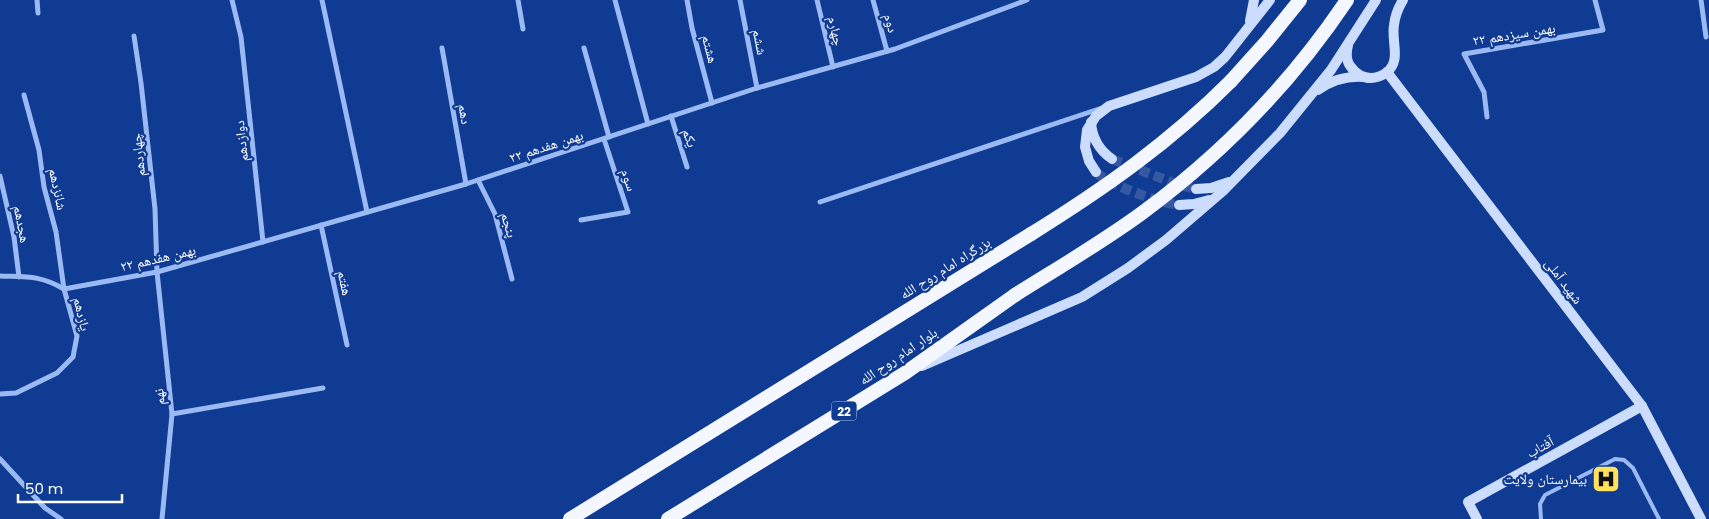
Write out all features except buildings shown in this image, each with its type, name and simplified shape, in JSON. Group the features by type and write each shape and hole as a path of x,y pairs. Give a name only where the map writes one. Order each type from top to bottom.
{"highway":[{"name":"بزرگراه امام روح الله","path":"570,519 1031,234 1090,197 1134,166 1176,132 1231,81 1300,0"},
{"name":"بلوار امام روح الله","path":"668,519 905,373 1014,295 1124,225 1198,168 1239,130 1307,54 1346,0"}],"main road":[{"path":"1242,34 1252,16 1254,0"},
{"path":"1096,172 1088,161 1085,147 1086,133 1091,121 1101,111 1112,105 1205,73 1222,60 1270,0"},
{"path":"905,373 1082,297 1150,252 1238,177 1280,133 1310,97 1350,42 1376,0"},
{"path":"1310,97 1322,87 1336,80 1351,77 1368,78 1380,76 1387,72 1395,59 1393,26 1397,11 1403,0"},
{"path":"1350,42 1347,53 1349,65 1357,74 1368,78"},
{"name":"شهید آملی","path":"1387,72 1642,406 1701,519"},
{"path":"1091,121 1095,141 1112,159"},
{"path":"1196,188 1216,187 1238,177"},
{"path":"1179,205 1199,203 1219,194"},
{"name":"آفتاب","path":"1477,519 1468,502 1642,406"}],"street":[{"path":"37,0 38,13"},
{"name":"دوازدهم","path":"232,0 241,38 262,242"},
{"path":"322,0 367,212"},
{"path":"518,0 523,29"},
{"path":"615,0 648,124"},
{"name":"هشتم","path":"687,0 692,28 712,103"},
{"name":"ششم","path":"740,0 757,88"},
{"name":"چهارم","path":"817,0 833,66"},
{"name":"دوم","path":"873,0 887,51"},
{"name":"۲۲ بهمن هفدهم","path":"64,289 157,272 466,184 757,88 887,51 1027,0"},
{"name":"۲۲ بهمن سیزدهم","path":"1487,117 1484,92 1464,54 1603,30 1595,0"},
{"path":"1701,0 1706,37"},
{"name":"چهاردهم","path":"134,36 155,209 157,272"},
{"name":"دهم","path":"442,48 466,184"},
{"path":"584,48 606,138"},
{"name":"شانزدهم","path":"24,95 39,150 44,187 56,232 64,289"},
{"path":"820,202 1112,105"},
{"name":"یکم","path":"671,116 687,167"},
{"name":"سوم","path":"581,220 628,212 606,138"},
{"name":"هجدهم","path":"0,176 14,237 19,277"},
{"name":"پنجم","path":"478,180 494,214 512,279"},
{"name":"هفتم","path":"321,225 347,345"},
{"name":"نهم","path":"157,272 172,414 162,519"},
{"name":"یازدهم","path":"0,276 37,277 50,281 64,289 77,336 73,357 57,373 16,393 0,394"},
{"path":"172,414 323,388"},
{"path":"0,459 45,508 61,519"}],"lane":[{"path":"1541,519 1540,504 1545,495 1614,459 1624,460 1633,468 1659,519"}],"tunnel":[{"path":"1112,159 1176,184 1196,189"},
{"path":"1096,172 1135,193 1179,205"}],"place":[{"name":"بیمارستان ولایت","path":"1606,479"}]}
